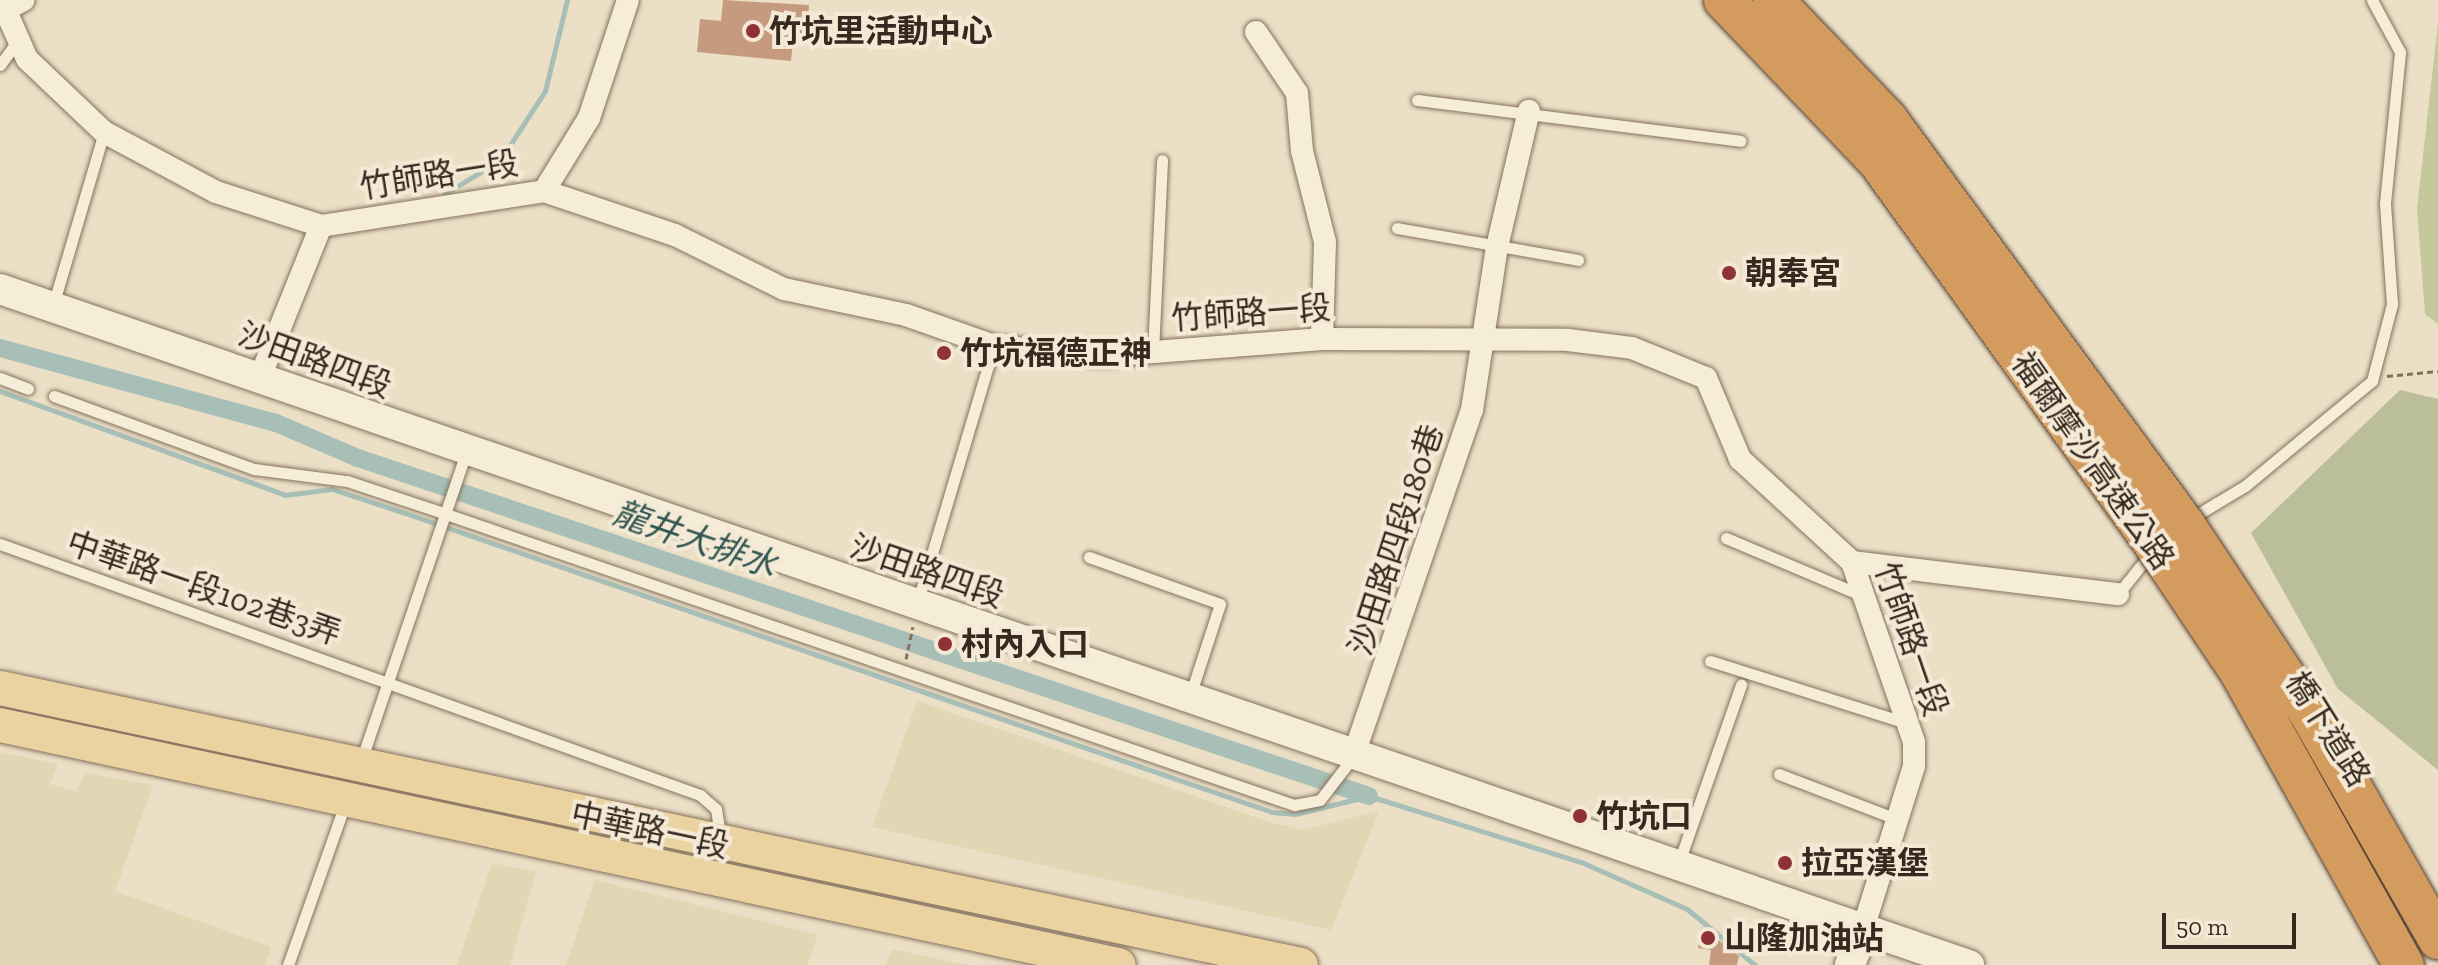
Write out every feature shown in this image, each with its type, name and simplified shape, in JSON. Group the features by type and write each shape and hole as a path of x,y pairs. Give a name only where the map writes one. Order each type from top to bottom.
{"highway":[{"name":"福爾摩沙高速公路","path":"1724,0 1878,161 2156,547 2240,672 2404,965"},
{"name":"福爾摩沙高速公路","path":"1773,0 1887,119 2185,525 2307,709 2438,939"}],"main road":[{"name":"中華路一段","path":"0,688 352,784 1119,965"},
{"name":"中華路一段","path":"0,725 721,845 1301,965"}],"street":[{"path":"544,191 589,118 628,0"},
{"name":"竹師路一段","path":"10,3 16,43 43,79 104,132 216,192 321,226 544,191 675,235 784,289 906,315 994,346 1102,356 1322,339 1481,338 1632,348 1706,378 1740,459 1852,562 1867,598 1904,722 1914,766 1863,929"},
{"path":"1256,32 1297,93 1302,151 1325,242 1322,339"},
{"name":"沙田路四段180巷","path":"1353,757 1472,410 1497,247 1529,111"},
{"path":"259,380 321,226"},
{"name":"沙田路四段","path":"0,289 54,302 464,462 1189,700 1969,965"},
{"name":"橋下道路","path":"2168,532 2358,837 2424,965"},
{"path":"1852,562 2118,594"},
{"path":"1850,965 1863,929"}],"lane":[{"path":"2118,594 2168,532 2245,486 2349,407 2372,381 2392,304 2385,203 2400,52 2372,0"},
{"path":"0,65 16,43"},
{"path":"1417,100 1529,111 1740,141"},
{"path":"54,302 104,132"},
{"path":"1153,352 1162,160"},
{"path":"1397,228 1578,260"},
{"path":"915,612 994,346"},
{"path":"0,378 28,389"},
{"path":"54,396 254,469 347,481 1294,805 1320,800 1353,757"},
{"path":"288,965 391,682 464,462"},
{"path":"1726,538 1867,598"},
{"name":"中華路一段102巷3弄","path":"0,544 700,795 716,809 721,845"},
{"path":"1089,557 1220,604 1189,700"},
{"path":"1710,661 1904,722"},
{"path":"1678,865 1741,685"},
{"path":"1779,774 1899,820"}],"path":[{"path":"2372,381 2438,371"},
{"path":"907,658 915,612"}],"shaded area":[{"path":"917,701 1273,823 1303,830 1379,811 1331,930 872,827"},
{"path":"0,752 58,764 50,784 76,791 86,773 153,785 115,891 271,947 265,965 0,965"},
{"path":"492,863 536,872 510,965 457,965"},
{"path":"595,880 818,935 807,965 566,965"},
{"path":"892,949 966,965 886,965"}],"green space":[{"path":"2438,23 2438,324 2425,314 2417,209"},
{"path":"2400,390 2438,399 2438,770 2338,689 2251,533"}],"building":[{"name":"竹坑里活動中心","path":"723,0 809,5 806,43 793,41 791,61 697,52 700,19 721,21"},
{"name":"山隆加油站","path":"1702,927 1739,956 1737,965 1709,965 1711,950 1698,948"}],"waterway":[{"path":"445,194 501,159 545,91 567,0"},
{"name":"龍井大排水","path":"0,348 276,423 358,458 1369,796"},
{"path":"0,391 285,495 332,489 405,513 1272,812 1295,814 1369,796 1581,862 1687,909 1755,965"}],"place":[{"name":"竹坑里活動中心","path":"753,31"},
{"name":"朝奉宮","path":"1729,273"},
{"name":"竹坑福德正神","path":"944,353"},
{"name":"村內入口","path":"945,644"},
{"name":"竹坑口","path":"1580,816"},
{"name":"拉亞漢堡","path":"1785,863"},
{"name":"山隆加油站","path":"1708,938"}]}
